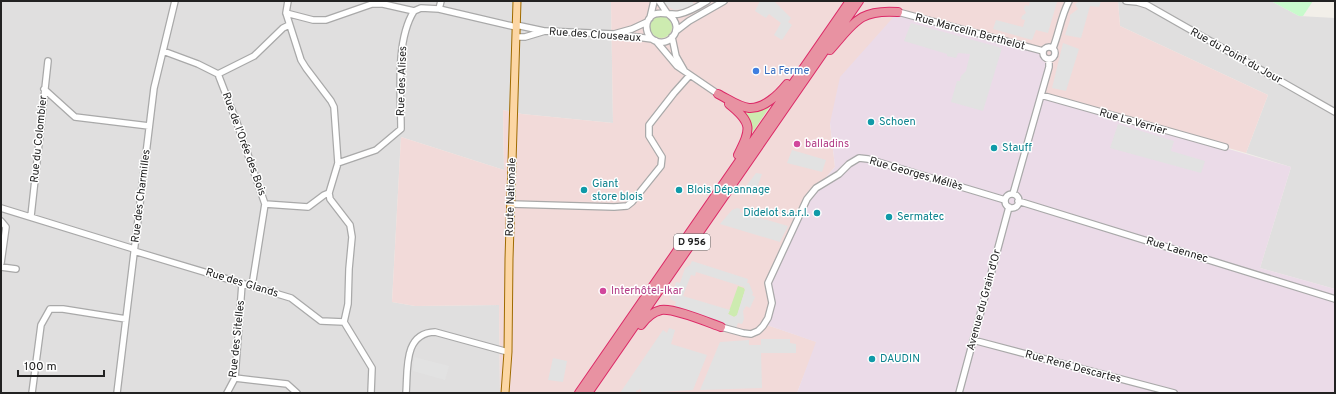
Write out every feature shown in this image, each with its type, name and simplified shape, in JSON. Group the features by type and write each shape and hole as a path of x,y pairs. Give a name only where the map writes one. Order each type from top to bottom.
{"highway":[{"name":"D 956","path":"579,393 850,1"},
{"name":"D 956","path":"588,393 859,1"},
{"name":"D 956","path":"801,84 850,27 860,18 865,15 879,12 898,12"},
{"name":"D 956","path":"718,94 745,107 751,108 766,104 783,89 832,26"},
{"name":"D 956","path":"718,94 744,117 748,127 744,144 729,176"},
{"path":"621,345 631,338 645,319 661,310 671,311 721,327"}],"main road":[{"name":"Route Nationale","path":"506,393 517,1"}],"street":[{"name":"Rue des Charmilles","path":"117,393 154,88 175,1"},
{"path":"288,1 286,13 301,60 331,101 334,108 338,163 329,193 330,199 350,225 352,237 348,304 344,322 372,368 371,393"},
{"path":"439,9 441,1"},
{"path":"654,1 646,28 648,34 677,66 718,94"},
{"path":"659,1 675,21 676,30"},
{"path":"614,34 632,29 649,20 658,13 678,14 707,1"},
{"path":"654,40 665,42 672,37 676,30 724,1"},
{"path":"1049,59 1055,54 1052,48 1065,4 1068,1"},
{"name":"Rue du Point du Jour","path":"1126,1 1148,5 1335,112"},
{"path":"286,13 313,20 326,20 372,4 378,4 406,8 414,11 421,8 439,9 544,31"},
{"name":"Rue des Alises","path":"338,163 376,150 401,129 401,56 409,19 414,11"},
{"name":"Rue Marcelin Berthelot","path":"898,12 1043,51"},
{"path":"163,51 198,64 218,74 254,56 283,28 289,26"},
{"name":"Rue des Clouseaux","path":"516,37 525,37 544,31 614,34 654,40"},
{"path":"672,37 676,56 688,73"},
{"path":"1049,59 1043,56 1043,51 1046,47 1052,48"},
{"path":"1013,194 1049,67 1049,59"},
{"name":"Rue du Colombier","path":"31,216 48,61"},
{"path":"511,204 614,207 627,206 632,202 661,166 662,157 649,136 649,125 688,73"},
{"name":"Rue de l'Orée des Bois","path":"218,74 237,123 265,204 252,286"},
{"path":"44,89 75,117 149,126"},
{"name":"Rue Le Verrier","path":"1041,95 1225,147"},
{"name":"Rue Georges Méliès","path":"721,327 751,334 758,331 763,326 768,318 772,303 768,283 807,199 816,188 839,174 849,164 859,158 1005,200"},
{"path":"265,204 308,207 329,193"},
{"path":"1013,194 1016,196 1018,201 1014,207 1009,207 1005,200 1007,196 1013,194"},
{"name":"Rue Laennec","path":"1018,201 1335,298"},
{"name":"Avenue du Grain d'Or","path":"959,393 1009,207"},
{"name":"Rue des Glands","path":"1,208 31,216 134,250 291,298 321,321 344,322"},
{"path":"1,221 6,227 1,264"},
{"path":"1,267 16,269"},
{"name":"Rue des Sitelles","path":"227,393 235,378 242,284"},
{"path":"32,393 41,325 50,309 63,309 126,319"},
{"path":"406,393 411,346 418,337 427,332 435,332 508,352"},
{"name":"Rue René Descartes","path":"973,340 1159,391 1174,393"},
{"path":"235,378 287,384 297,393"}],"shaded area":[{"path":"1,1 611,1 613,123 522,114 503,110 504,170 401,137 392,302 415,306 499,305 500,393 1,393"},
{"path":"611,1 1118,1 1120,26 1268,95 1246,153 1225,147 830,123 835,167 807,199 764,324 817,342 797,393 500,393 499,305 415,306 392,302 401,137 504,170 503,110 522,114 613,123"},
{"path":"663,1 692,1 694,4 684,9 674,10 667,6"},
{"path":"760,1 774,1 791,18 788,22 792,25 782,40 774,35 781,23 769,14 766,18 755,11"},
{"path":"1030,1 1057,2 1048,33 1036,30 1032,40 993,29 996,20 1023,27 1025,20 1021,19 1026,13 1024,9 1025,5 1029,6"},
{"path":"1080,1 1101,1 1099,7 1090,6 1081,38 1065,35 1070,20 1070,15 1078,9 1075,4"},
{"path":"1118,1 1271,1 1299,16 1335,18 1335,289 1260,268 1291,167 1246,153 1268,95 1120,26"},
{"path":"898,12 1035,49 1049,67 1041,95 1291,167 1260,268 1335,289 1335,393 797,393 816,342 764,324 772,303 768,283 807,199 835,167 830,123 840,77"},
{"path":"911,23 1002,48 983,111 951,102 957,81 960,81 961,76 966,71 970,54 958,53 956,58 904,41"},
{"path":"1063,43 1079,49 1066,91 1052,88"},
{"path":"1118,124 1174,141 1171,151 1205,161 1201,173 1110,148"},
{"path":"792,150 826,160 822,172 787,163"},
{"path":"756,173 762,174 754,196 742,192"},
{"path":"737,208 741,209 740,212 788,226 780,242 720,224 732,210"},
{"path":"692,261 748,279 747,283 749,283 753,293 752,295 755,297 750,308 746,306 743,311 744,319 742,324 738,323 736,328 674,308 676,302 670,299 676,282 680,283 685,268 690,265","holes":["696,272 744,287 745,290 737,315 734,317 728,314 730,310 683,296 691,275 695,276"]},
{"path":"669,328 675,330 671,344 707,355 693,390 641,393 641,389 636,391 636,393 620,393 663,330 667,333"},
{"path":"761,339 790,339 790,343 796,344 796,353 761,353 762,388 700,390 720,342 749,340 749,345 761,345"},
{"path":"414,357 449,366 445,380 413,371"},
{"path":"553,358 567,361 563,382 548,380"}],"green space":[{"path":"1271,1 1313,1 1303,16 1299,16"},
{"path":"661,16 669,19 672,27 669,35 661,38 653,35 650,27 653,19"},
{"path":"774,100 750,136 748,117 745,111"},
{"path":"738,286 744,288 745,290 737,316 734,317 728,314"}],"place":[{"name":"La Ferme","path":"756,71"},
{"name":"Schoen","path":"871,122"},
{"name":"balladins","path":"797,144"},
{"name":"Stauff","path":"994,148"},
{"name":"Giant store blois","path":"584,190"},
{"name":"Blois Dépannage","path":"679,190"},
{"name":"Didelot s.a.r.l.","path":"817,213"},
{"name":"Sermatec","path":"889,217"},
{"name":"Interhôtel-Ikar","path":"603,291"},
{"name":"DAUDIN","path":"872,359"}]}
